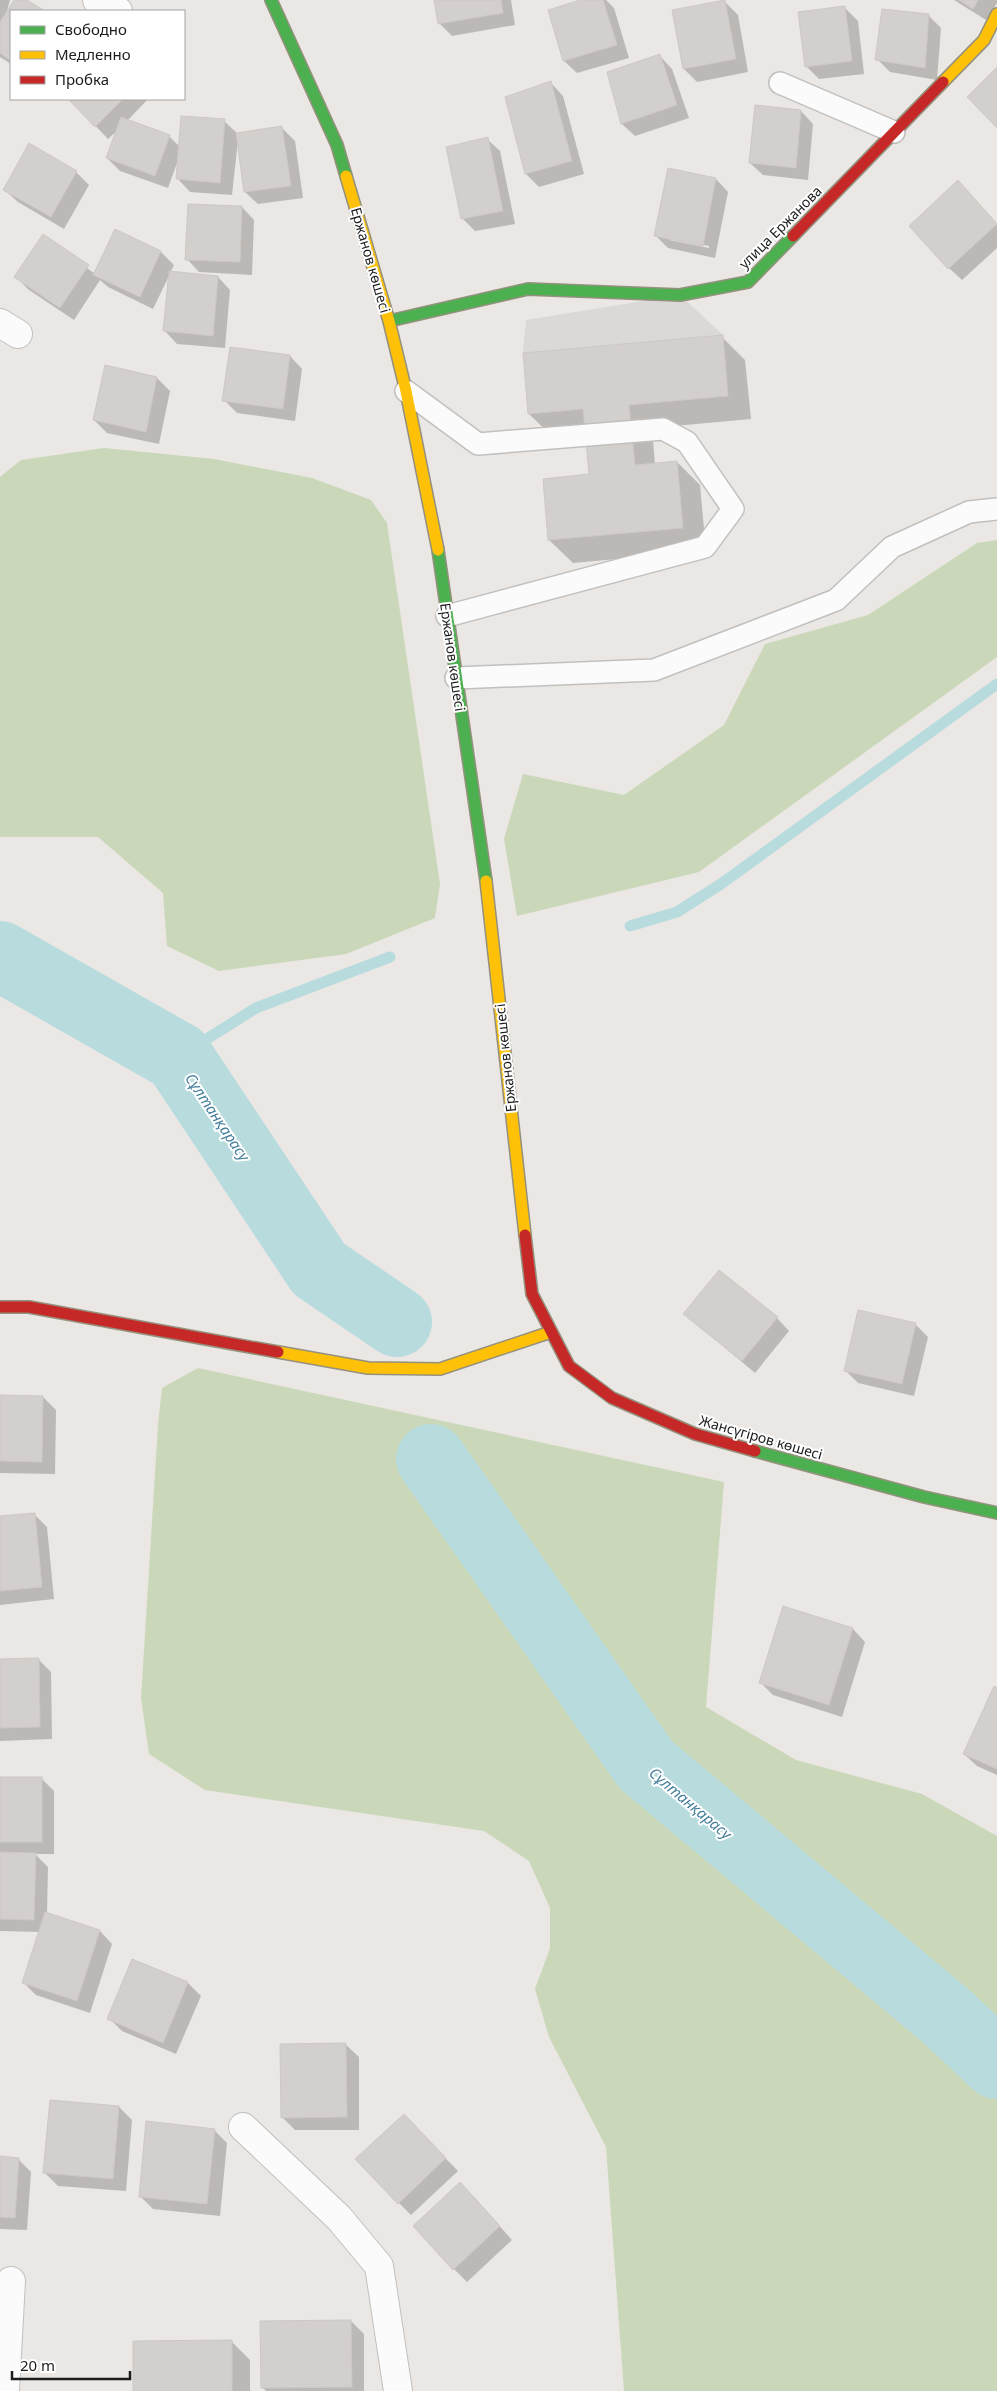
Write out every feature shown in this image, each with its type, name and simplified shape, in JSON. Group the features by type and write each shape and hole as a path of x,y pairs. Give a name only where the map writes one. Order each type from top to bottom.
{"main road":[{"name":"Ержанов көшесі","path":"271,0 337,144 389,321 406,391 437,541 484,864 532,1294 551,1332"},
{"name":"улица Ержанова","path":"389,321 528,289 680,295 748,282 984,40 997,14"},
{"path":"0,1307 29,1307 368,1368 440,1369 551,1332"},
{"name":"Жансүгіров көшесі","path":"551,1332 569,1366 612,1398 695,1434 924,1497 997,1512"}],"street":[{"path":"97,0 116,10"},
{"path":"243,2127 339,2218 379,2266 398,2391"},
{"path":"5,2391 11,2281"}],"lane":[{"path":"780,83 894,132"},
{"path":"406,391 478,444 663,430 687,442 732,509 705,547 447,616"},
{"path":"456,678 654,670 836,600 892,547 969,512 997,509"}],"green space":[{"path":"104,448 214,459 312,478 371,500 387,523 440,884 435,918 346,954 219,971 167,946 163,893 98,837 0,837 0,477 21,460"},
{"path":"997,540 997,657 699,872 517,916 504,839 523,774 624,795 724,725 765,644 868,615 977,543"},
{"path":"198,1368 724,1482 706,1707 796,1760 922,1794 997,1836 997,2391 624,2391 606,2147 549,2037 535,1989 550,1948 550,1908 529,1861 484,1831 205,1790 149,1754 141,1698 162,1388"}],"shaded area":[{"path":"680,295 723,335 523,353 526,320"}],"building":[{"path":"14,0 27,0 43,10 10,10 10,60 0,53 0,22"},
{"path":"434,0 501,0 503,13 438,24"},
{"path":"580,0 603,0 617,45 563,61 548,10"},
{"path":"725,0 736,59 683,69 672,10"},
{"path":"959,0 978,0 973,9"},
{"path":"845,6 852,61 805,67 798,12"},
{"path":"882,9 929,14 925,68 875,60"},
{"path":"660,54 677,105 621,124 607,72"},
{"path":"997,67 997,128 967,97"},
{"path":"551,81 572,161 525,174 505,97"},
{"path":"69,100 122,100 95,127"},
{"path":"755,105 801,110 796,168 749,163"},
{"path":"181,116 225,119 220,183 176,179"},
{"path":"121,117 170,135 155,176 106,158"},
{"path":"282,126 291,186 244,192 236,133"},
{"path":"488,137 503,211 461,219 446,147"},
{"path":"29,143 77,171 51,217 3,190"},
{"path":"668,168 716,178 703,246 654,236"},
{"path":"958,180 997,224 948,269 909,226"},
{"path":"188,204 242,206 240,262 185,260"},
{"path":"115,229 161,251 140,297 93,275"},
{"path":"43,234 89,265 60,308 14,277"},
{"path":"169,271 218,276 213,336 163,331"},
{"path":"723,335 728,396 629,405 635,465 677,461 683,528 548,540 543,479 589,474 583,409 528,414 523,353"},
{"path":"230,347 290,355 283,409 222,401"},
{"path":"105,365 157,377 146,432 93,420"},
{"path":"719,1270 778,1317 742,1361 683,1314"},
{"path":"858,1310 916,1323 902,1384 844,1371"},
{"path":"0,1395 43,1396 42,1462 0,1461"},
{"path":"35,1513 42,1587 0,1591 0,1516"},
{"path":"783,1606 853,1628 829,1705 759,1683"},
{"path":"39,1658 40,1727 0,1728 0,1659"},
{"path":"994,1686 997,1688 997,1769 963,1754"},
{"path":"0,1777 42,1777 42,1842 0,1842"},
{"path":"0,1852 36,1853 34,1920 0,1919"},
{"path":"45,1912 100,1930 77,2001 22,1983"},
{"path":"132,1959 188,1982 163,2043 107,2019"},
{"path":"346,2043 347,2117 281,2118 280,2044"},
{"path":"50,2100 119,2106 113,2179 43,2173"},
{"path":"404,2114 446,2158 398,2204 355,2159"},
{"path":"146,2121 215,2129 207,2204 139,2197"},
{"path":"0,2156 19,2158 15,2218 0,2217"},
{"path":"460,2182 500,2226 453,2270 413,2226"},
{"path":"351,2320 352,2387 261,2388 260,2321"},
{"path":"232,2340 232,2391 133,2391 133,2341"}],"waterway":[{"path":"630,926 677,912 721,884 997,684"},
{"name":"Сұлтанқарасу","path":"0,956 178,1057 319,1269 397,1322"},
{"path":"178,1057 256,1008 390,957"},
{"name":"Сұлтанқарасу","path":"431,1459 646,1765 946,2016 997,2064"}],"traffic: fast":[{"path":"271,0 337,145 346,176"},
{"path":"389,321 528,289 680,295 748,282 793,236"},
{"path":"438,550 486,881"},
{"path":"755,1451 924,1497 997,1513"}],"traffic: slow":[{"path":"943,82 984,40 997,14"},
{"path":"346,176 389,321 406,391 438,550"},
{"path":"486,881 525,1235"},
{"path":"278,1352 368,1368 440,1369 551,1332"}],"traffic: jam":[{"path":"793,236 943,82"},
{"path":"525,1235 532,1294 569,1366 612,1398 695,1434 755,1451"},
{"path":"0,1307 29,1307 278,1352"}]}
